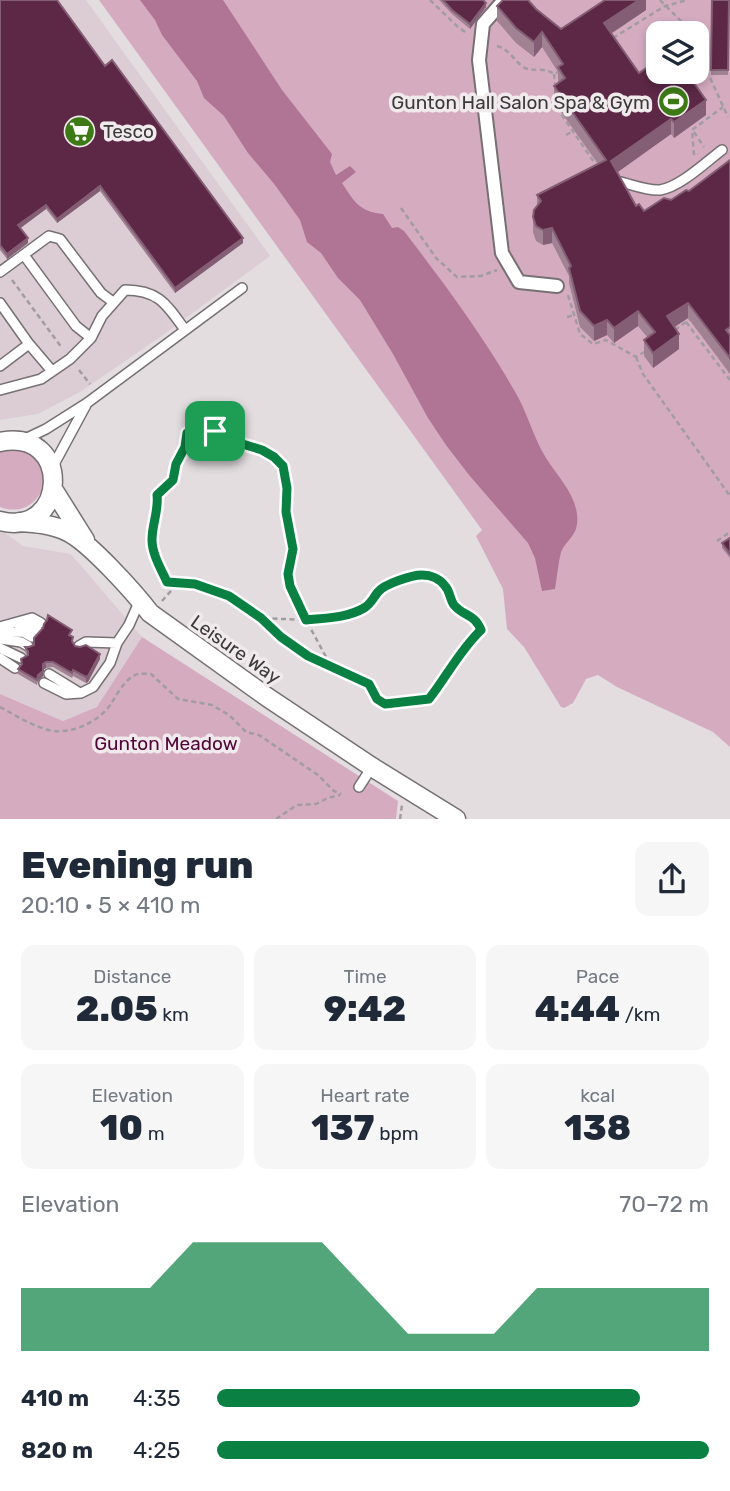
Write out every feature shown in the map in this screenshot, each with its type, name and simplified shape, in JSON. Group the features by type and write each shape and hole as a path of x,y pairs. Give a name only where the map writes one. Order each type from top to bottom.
{"street":[{"path":"504,0 483,24 479,60 502,253 519,282 557,286"},
{"path":"0,442 11,440 29,444 43,454 52,468"},
{"name":"Leisure Way","path":"8,524 29,520 38,515 50,499 53,489 52,468"},
{"name":"Leisure Way","path":"53,489 91,550"},
{"name":"Leisure Way","path":"8,524 41,523 69,532 91,550 145,606 257,691 456,819"}],"lane":[{"path":"621,182 661,190 678,183 722,150"},
{"path":"2,271 49,236 60,239 102,293 113,302"},
{"path":"24,255 76,326 91,338"},
{"path":"22,441 87,403 242,288"},
{"path":"0,390 41,379 70,359 91,338 102,316 125,290 141,290 156,296 170,309 185,330"},
{"path":"2,310 52,371"},
{"path":"0,366 29,344"},
{"path":"52,468 87,403"},
{"path":"44,684 66,694 81,693 93,687 110,663 117,643 145,606"},
{"path":"0,630 27,624 34,634 21,642 0,639"},
{"path":"70,639 82,644 117,643"},
{"path":"0,648 21,658"},
{"path":"0,658 15,668"},
{"path":"49,674 62,677 81,693"},
{"path":"359,787 372,767"}],"path":[{"path":"430,0 458,27 481,42 504,48 526,68 548,70 554,74 555,83 561,92 551,99 600,171"},
{"path":"660,0 681,21"},
{"path":"610,40 665,6 687,0"},
{"path":"554,74 566,67"},
{"path":"709,76 728,117"},
{"path":"691,128 723,107"},
{"path":"691,128 712,158"},
{"path":"691,128 695,170"},
{"path":"566,135 573,131"},
{"path":"401,208 436,258 457,277 481,276 509,265"},
{"path":"2,271 98,395"},
{"path":"557,286 565,286 580,334 593,344 607,340 636,358 643,373 730,496"},
{"path":"566,317 574,315"},
{"path":"666,336 694,316"},
{"path":"686,322 730,380"},
{"path":"636,358 646,350"},
{"path":"201,429 209,437 223,438 262,450 283,466 287,488 286,512 293,549 288,574 290,586 332,668"},
{"path":"223,438 215,431 201,429 187,433 173,480 157,495 152,543 167,582 195,584 229,596 308,656 369,684 377,699 385,704 429,699 464,648 481,630 477,621 452,603 446,587 434,577 421,575 389,584 378,591 364,608 350,614 306,620 261,618"},
{"path":"176,464 209,437"},
{"path":"717,541 730,532"},
{"path":"145,606 178,583"},
{"path":"0,706 33,725 55,731 77,729 96,719 109,707 125,683 136,674 151,674 178,699 212,705 229,715 246,732 259,735 341,794 316,804 298,806 276,819"}],"shaded area":[{"path":"0,0 86,0 270,256 80,392 38,414 0,420"},
{"path":"140,0 223,0 282,90 332,154 330,162 336,175 350,166 356,172 342,183 354,200 368,211 383,214 392,228 398,227 404,231 462,309 514,390 541,450 568,489 575,506 577,524 561,552 555,589 542,591 535,558 528,543 446,445 360,300 338,278 321,253 307,242 300,220 248,153 224,116 204,98 197,81 162,35"},
{"path":"0,529 23,546 71,554 142,637 98,707 63,721 0,694"}],"green space":[{"path":"99,0 730,0 730,747 713,732 617,687 598,675 586,679 573,703 561,707 524,647 507,629 503,589 476,536 482,530"},
{"path":"5,449 27,452 43,469 41,491 26,507 14,510 0,507 0,452"},
{"name":"Gunton Meadow","path":"142,637 398,801 396,819 0,819 0,694 63,721 97,707"}],"building":[{"name":"Tesco","path":"0,0 57,0 105,66 112,60 243,238 175,288 100,186 57,219 46,205 18,225 28,238 7,254 0,245"},
{"path":"443,0 483,0 486,3 470,24"},
{"path":"503,0 528,0 561,29 605,0 639,0 604,23 639,73 646,68 646,84 695,84 706,100 674,122 671,119 611,161 636,206 639,204 644,211 664,198 671,200 686,190 689,191 730,160 730,327 726,330 730,335 730,358 688,303 667,316 679,334 653,353 644,340 655,332 638,311 614,328 607,320 594,326 580,311 569,268 571,266 552,228 543,230 536,226 534,210 541,201 537,195 606,160 554,86 565,78 558,67 563,64 542,32 534,42 516,28 497,6"},
{"path":"712,0 729,0 728,70 711,70"},
{"path":"730,538 730,554 722,543"},
{"path":"48,615 72,630 69,635 73,637 75,646 86,645 100,654 88,676 73,670 72,673 53,662 43,664 43,671 37,680 18,669 22,664 21,659 28,655 25,647 34,645 34,638 43,628"}],"place":[{"name":"Gunton Hall Salon Spa & Gym","path":"673,102"},
{"name":"Tesco","path":"80,131"}],"route":[{"path":"201,429 215,431 223,438 262,450 283,466 287,488 286,512 293,549 288,574 290,586 306,620 350,614 364,608 378,591 389,584 421,575 434,577 446,587 457,609 477,621 481,630 464,648 429,699 385,704 377,699 369,684 308,656 229,596 195,584 167,582 152,543 157,495 173,480 187,433 201,429"}]}
